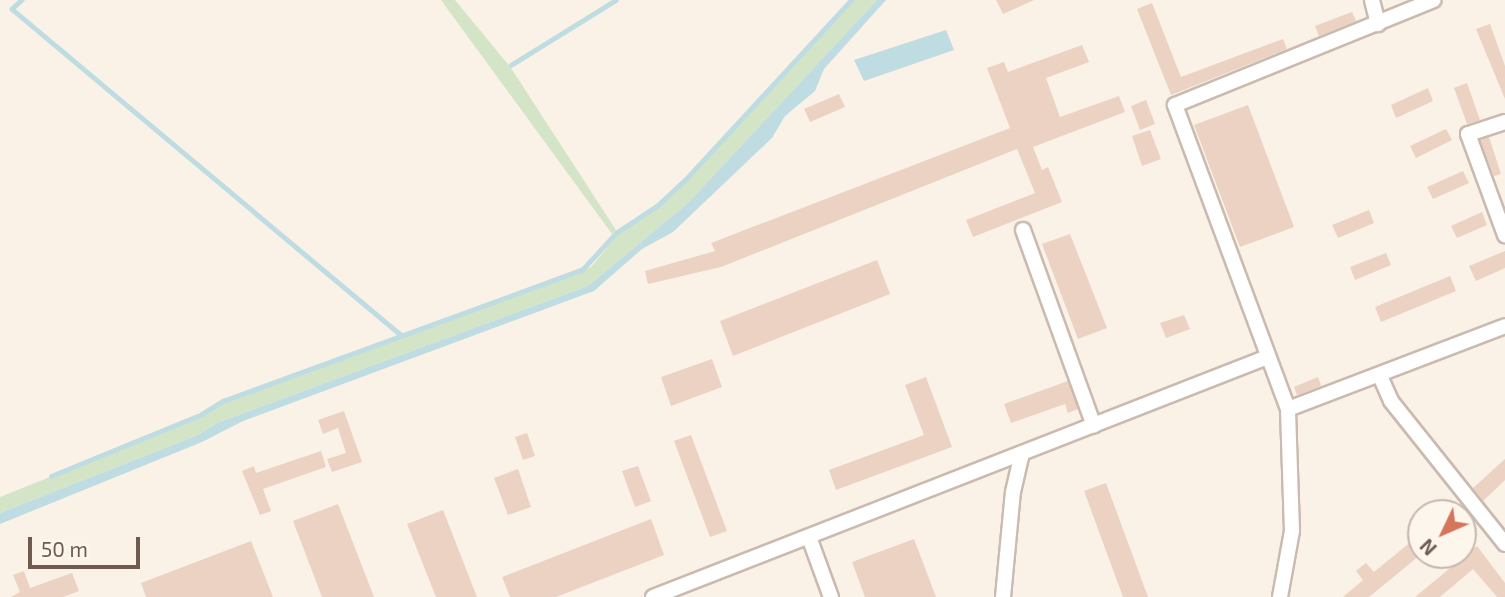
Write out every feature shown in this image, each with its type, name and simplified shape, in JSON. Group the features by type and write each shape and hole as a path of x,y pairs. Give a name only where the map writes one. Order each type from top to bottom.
{"street":[{"path":"1372,0 1378,24"},
{"path":"1280,597 1292,531 1288,409 1265,358 1175,105 1433,0"},
{"path":"1505,122 1468,134 1505,235"},
{"path":"1023,230 1094,426"},
{"path":"1288,409 1505,326"},
{"path":"653,597 1265,358"},
{"path":"1380,376 1391,401 1505,544"},
{"path":"1003,597 1013,492 1022,454"},
{"path":"808,537 831,597"}],"green space":[{"path":"441,0 455,0 511,68 616,230 612,234"},
{"path":"854,0 877,0 688,203 588,286 217,423 198,435 0,513 0,497 204,415 224,402 591,267 616,237 686,181"}],"water":[{"path":"877,0 886,0 824,69 815,91 785,116 772,138 673,232 642,249 594,291 243,421 202,442 0,524 0,513 198,435 217,423 588,286 688,203"},
{"path":"946,30 954,50 864,81 854,60"}],"building":[{"path":"996,0 1034,0 1003,14"},
{"path":"1152,3 1181,77 1283,39 1287,49 1171,95 1137,9"},
{"path":"1352,12 1356,21 1319,36 1315,26"},
{"path":"1490,24 1505,66 1505,99 1476,29"},
{"path":"1082,45 1089,62 1046,78 1060,117 1119,96 1125,112 1033,147 1042,170 1048,167 1062,202 973,237 966,220 1035,193 1017,149 721,267 648,284 645,271 715,251 711,243 1010,128 987,68 1004,62 1008,72"},
{"path":"1467,83 1480,120 1467,124 1454,88"},
{"path":"1428,88 1433,101 1396,118 1391,105"},
{"path":"839,94 845,107 810,122 804,109"},
{"path":"1146,100 1155,124 1140,130 1131,106"},
{"path":"1248,105 1294,227 1240,247 1194,125"},
{"path":"1446,129 1452,140 1416,158 1410,146"},
{"path":"1150,130 1161,159 1142,166 1132,136"},
{"path":"1489,137 1501,174 1494,176 1480,140"},
{"path":"1463,171 1469,183 1433,199 1427,187"},
{"path":"1369,210 1374,223 1338,238 1332,225"},
{"path":"1482,212 1487,225 1457,238 1451,226"},
{"path":"1070,234 1107,328 1078,339 1042,244"},
{"path":"1505,251 1505,268 1476,281 1469,266"},
{"path":"1386,253 1391,265 1355,280 1350,267"},
{"path":"877,260 890,294 733,356 720,321"},
{"path":"1450,276 1456,291 1381,322 1375,307"},
{"path":"1184,315 1190,329 1166,338 1160,323"},
{"path":"712,359 722,387 671,406 661,377"},
{"path":"926,377 952,447 836,490 829,470 924,435 905,385"},
{"path":"1318,377 1321,386 1297,395 1294,387"},
{"path":"1068,381 1078,409 1068,413 1065,404 1011,423 1004,404"},
{"path":"344,411 362,462 332,472 327,459 346,453 338,428 323,434 318,420"},
{"path":"527,433 535,456 523,460 515,437"},
{"path":"691,435 727,531 710,537 674,441"},
{"path":"321,451 326,467 263,489 271,511 260,515 242,471 254,466 256,473"},
{"path":"1505,459 1505,480 1483,501 1473,488"},
{"path":"638,466 651,501 635,507 622,471"},
{"path":"518,469 531,507 508,515 494,478"},
{"path":"1106,483 1148,597 1123,597 1084,491"},
{"path":"338,504 374,597 322,597 293,521"},
{"path":"443,510 477,597 436,597 407,524"},
{"path":"651,519 664,555 556,597 510,597 502,577"},
{"path":"914,539 936,597 865,597 852,562"},
{"path":"251,541 273,597 146,597 141,583"},
{"path":"1407,545 1407,566 1369,597 1343,597 1363,580 1356,571 1366,563 1374,572"},
{"path":"1477,546 1505,583 1505,597 1497,597 1473,569 1477,569"},
{"path":"1449,569 1473,569 1440,597 1415,597"},
{"path":"24,571 30,588 72,573 79,591 63,597 11,597 20,592 13,575"}],"waterway":[{"path":"22,0 12,9 401,335"},
{"path":"511,65 616,0"},
{"path":"51,476 202,414 223,401 583,269 616,233 657,206 685,180 851,0"}]}
